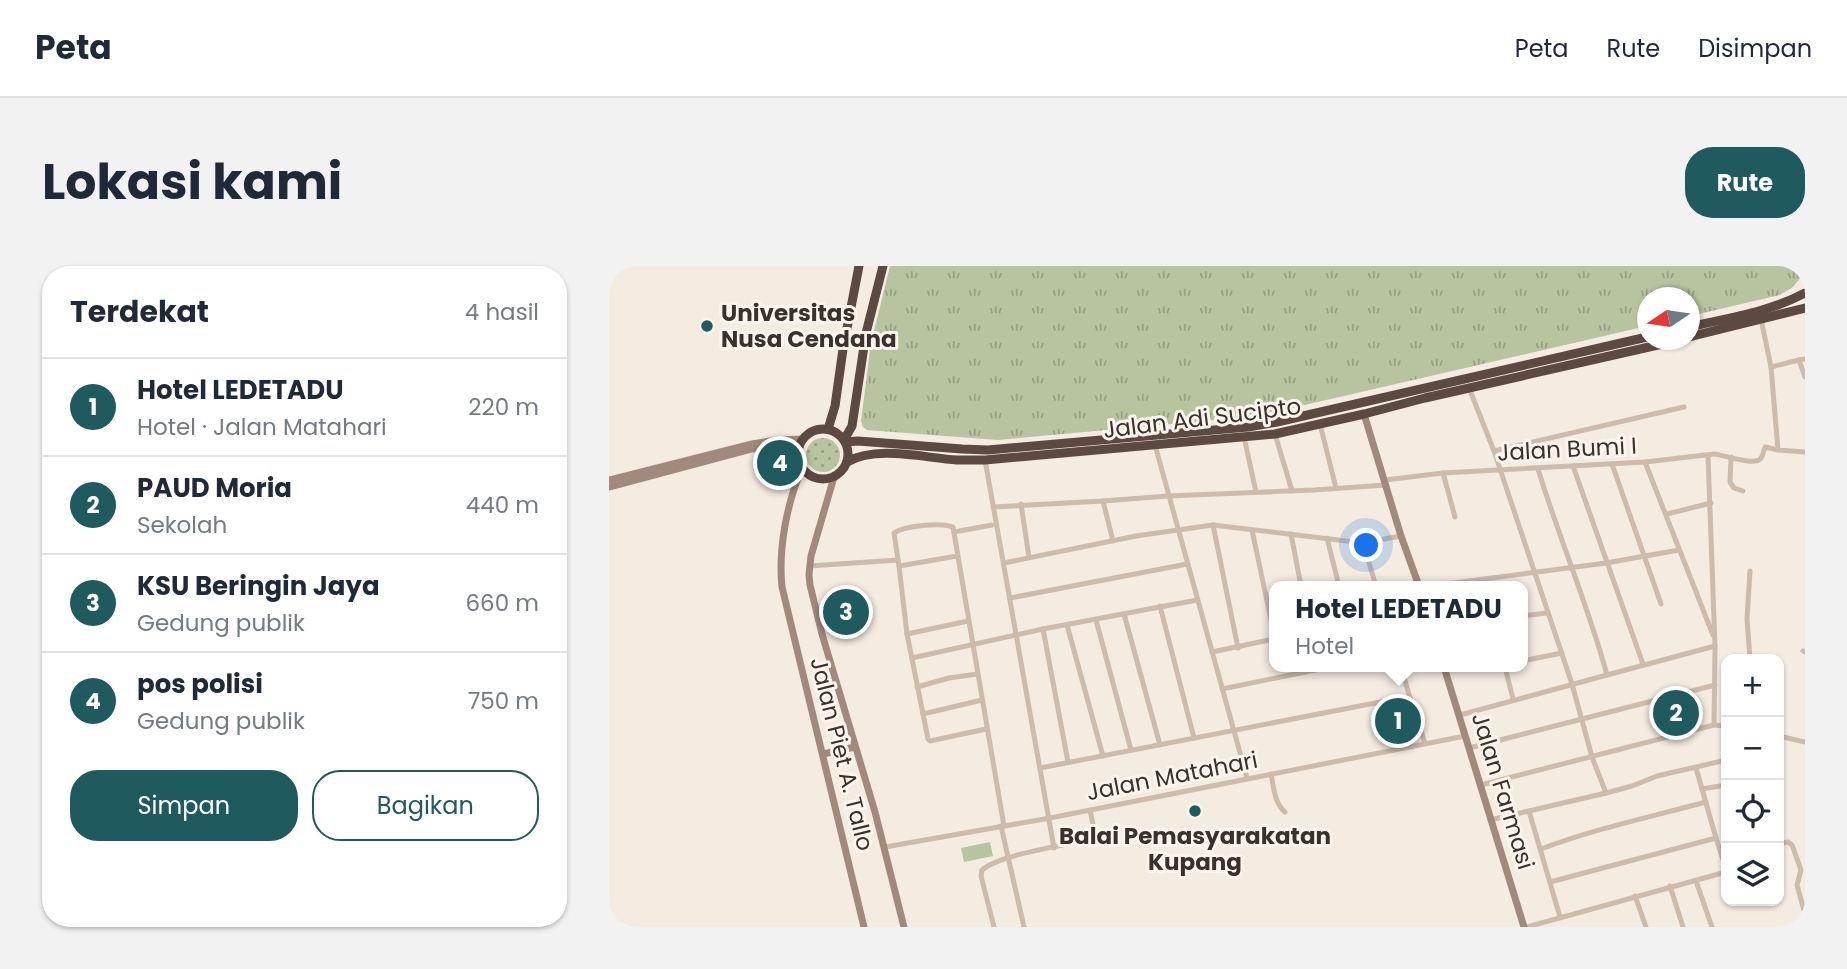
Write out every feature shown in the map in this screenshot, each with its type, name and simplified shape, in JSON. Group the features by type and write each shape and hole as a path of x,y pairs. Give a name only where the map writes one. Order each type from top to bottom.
{"highway":[{"path":"828,429 835,405 859,266"},
{"path":"845,441 852,426 866,334 883,266"},
{"path":"1700,324 1762,310 1805,293"},
{"path":"1700,334 1805,308"},
{"name":"Jalan Adi Sucipto","path":"845,441 988,450 1275,434 1469,388 1637,340"},
{"name":"Jalan Adi Sucipto","path":"847,462 865,455 985,460 1155,445 1637,346"},
{"path":"828,429 840,435 845,441 848,455 840,474 825,479 808,474 802,468 798,456 803,439 818,430 828,429"}],"main road":[{"path":"1364,414 1417,581"},
{"path":"609,480 752,444 803,439"},
{"path":"609,487 751,449 776,447 798,456"},
{"name":"Jalan Piet A. Tallo","path":"802,468 786,524 781,580 865,927"},
{"name":"Jalan Piet A. Tallo","path":"834,477 809,566 813,602 885,847 904,927"},
{"name":"Jalan Farmasi","path":"1446,672 1490,820 1526,927"},
{"path":"823,754 855,747"}],"street":[{"path":"1761,319 1770,367 1779,450 1805,452"},
{"path":"1770,367 1802,359 1805,377"},
{"path":"1469,388 1494,451 1572,684 1592,757 1606,793"},
{"path":"1494,451 1684,407"},
{"path":"1320,424 1336,488"},
{"path":"1275,434 1291,491"},
{"path":"1244,436 1256,492"},
{"path":"1155,445 1247,778"},
{"name":"Jalan Bumi I","path":"993,506 1336,488 1443,473 1646,462 1718,454 1752,462 1759,461 1765,447 1779,450"},
{"path":"1708,456 1714,725"},
{"path":"1731,457 1730,482 1734,488 1743,491"},
{"path":"985,460 1054,848"},
{"path":"1646,462 1714,636"},
{"path":"1612,464 1661,604"},
{"path":"1573,466 1643,664"},
{"path":"1538,469 1607,675"},
{"path":"1443,473 1455,517"},
{"path":"1103,501 1113,541"},
{"path":"1667,514 1710,503"},
{"path":"1021,505 1029,557"},
{"path":"986,729 930,741 928,739 907,634 899,563 893,536 900,529 947,525 953,527 978,674 1007,858 1024,927"},
{"path":"954,532 992,525"},
{"path":"1004,563 1177,529 1213,525 1363,543 1401,536"},
{"path":"1213,525 1238,648"},
{"path":"1252,530 1269,613"},
{"path":"1291,534 1300,581"},
{"path":"1327,538 1338,581"},
{"path":"1363,543 1374,581"},
{"path":"1467,581 1606,563 1679,550"},
{"path":"809,566 899,563 957,556"},
{"path":"1010,598 1187,564"},
{"path":"1750,654 1747,620 1751,571"},
{"path":"912,659 1043,629 1197,600"},
{"path":"1160,606 1194,738"},
{"path":"1528,615 1547,613"},
{"path":"1124,614 1160,745"},
{"path":"1096,620 1131,750"},
{"path":"907,634 968,621"},
{"path":"1067,625 1103,756"},
{"path":"1043,629 1068,762"},
{"path":"1212,652 1269,639"},
{"path":"1460,715 1714,646"},
{"path":"1528,660 1562,653"},
{"path":"1221,689 1305,672"},
{"path":"1402,672 1425,743"},
{"path":"1506,672 1513,699"},
{"path":"917,687 949,678 978,674"},
{"path":"1469,748 1715,685"},
{"path":"1040,768 1410,698"},
{"path":"923,714 982,700"},
{"path":"1481,785 1714,725 1721,726"},
{"name":"Jalan Matahari","path":"885,847 1050,818 1465,736"},
{"path":"1784,737 1805,742"},
{"path":"1490,820 1606,793 1657,776 1721,761"},
{"path":"1696,768 1721,851"},
{"path":"1271,774 1277,800 1285,812"},
{"path":"1702,789 1721,786"},
{"path":"1541,849 1606,827 1706,802"},
{"path":"994,927 981,876 984,868 1007,858 1095,838 1090,810"},
{"path":"1529,811 1560,917"},
{"path":"1550,882 1716,838"},
{"path":"1784,843 1788,842 1791,845 1801,870 1797,886 1805,914"},
{"path":"1526,927 1721,872"},
{"path":"1696,881 1711,927"},
{"path":"1670,886 1683,927"},
{"path":"1635,896 1646,927"}],"green space":[{"path":"890,266 1805,266 1805,272 1793,287 1780,295 1700,314 1700,287 1637,287 1637,328 1283,410 1216,420 998,440 867,430 863,427 861,421 871,343"},
{"path":"823,438 835,443 840,455 835,467 823,472 811,467 806,455 811,443"},
{"path":"990,842 993,856 964,862 961,848"}],"place":[{"name":"Universitas Nusa Cendana","path":"707,326"},
{"name":"pos polisi","path":"780,463"},
{"name":"KSU Beringin Jaya","path":"846,612"},
{"name":"PAUD Moria","path":"1676,713"},
{"name":"Hotel LEDETADU","path":"1398,721"},
{"name":"Balai Pemasyarakatan Kupang","path":"1195,811"}]}
